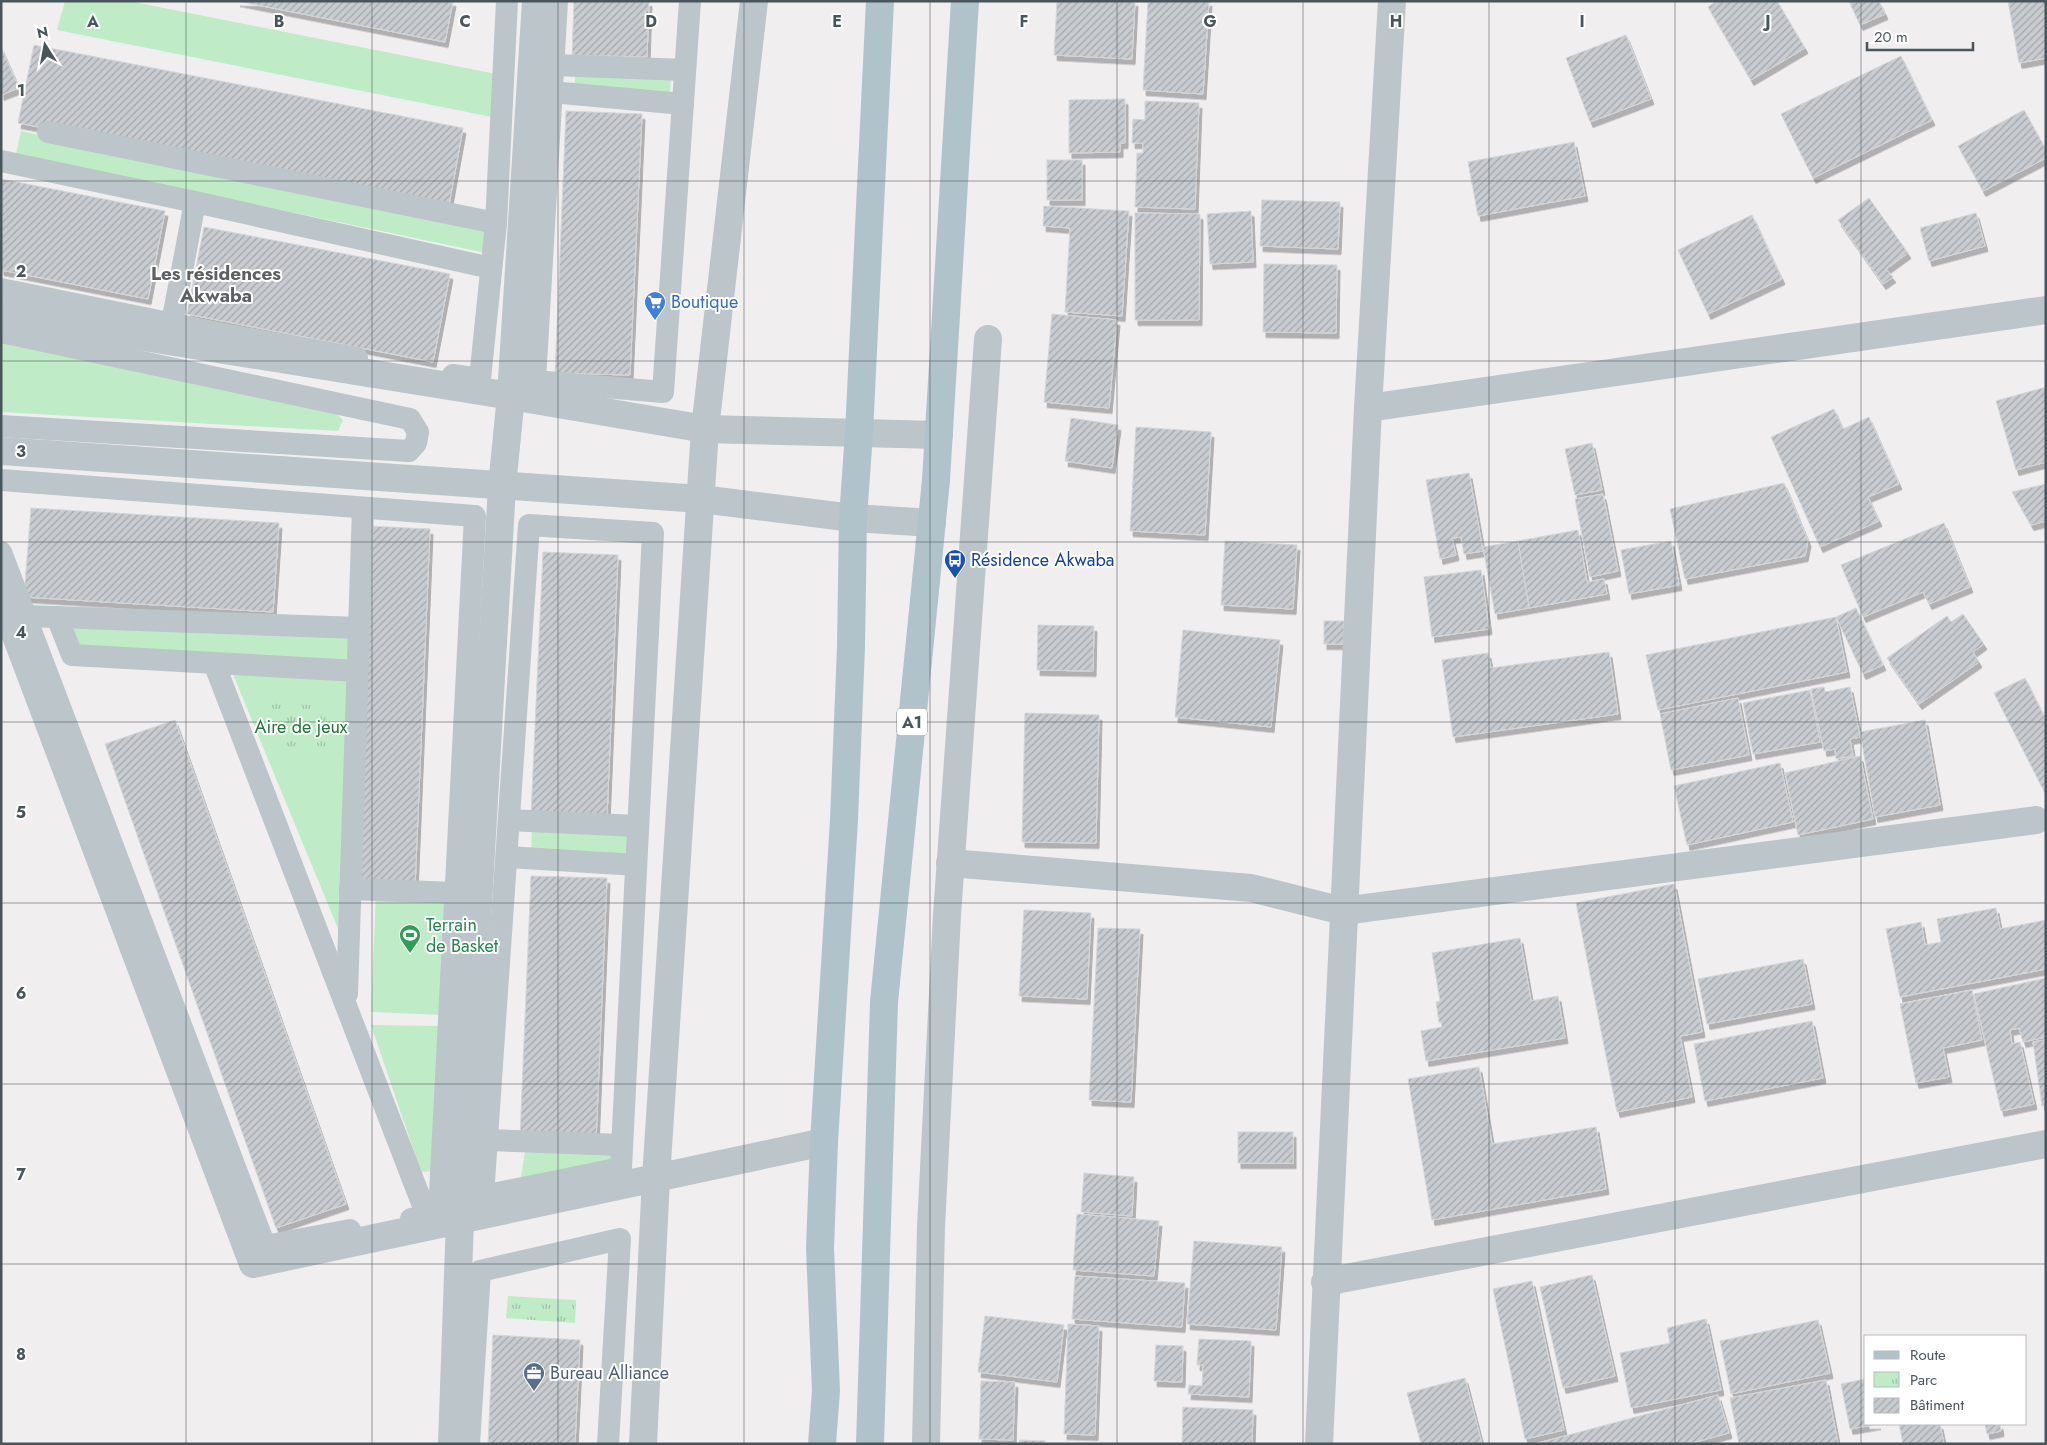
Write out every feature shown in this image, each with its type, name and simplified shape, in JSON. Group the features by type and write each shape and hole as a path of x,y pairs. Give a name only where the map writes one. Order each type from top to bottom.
{"main road":[{"path":"822,1444 826,1391 820,1248 824,1142 844,820 851,647 853,518 859,433 880,1"},
{"name":"A1","path":"870,1444 884,1002 932,523 965,1"}],"street":[{"path":"1,288 224,334 480,380 496,223 507,1"},
{"path":"452,1444 460,1219 502,486 511,396 536,1"},
{"path":"557,1 536,381 663,392 690,1"},
{"path":"643,1444 656,1178 705,428 754,1"},
{"path":"1319,1444 1342,911 1368,408 1392,1"},
{"path":"554,65 685,70"},
{"path":"551,92 683,104"},
{"path":"48,132 496,223"},
{"path":"1,162 195,202 491,268"},
{"path":"172,323 195,202"},
{"path":"1368,408 2046,310"},
{"path":"1,314 705,428 939,435"},
{"path":"1,332 410,420 418,432 416,443 409,451 1,426"},
{"path":"926,1444 931,1226 950,862 988,339"},
{"path":"1,451 701,499 853,518 932,523"},
{"path":"1,480 475,516 439,1213 265,1246 1,552"},
{"path":"346,1003 363,508"},
{"path":"529,525 653,533 638,826 621,1168 483,1196 529,525"},
{"path":"1,596 253,1264 824,1142"},
{"path":"26,616 359,628"},
{"path":"57,617 72,655 357,671"},
{"path":"214,663 427,1216"},
{"path":"509,820 638,826"},
{"path":"950,862 1251,888 1342,911 2036,820"},
{"path":"507,857 636,865"},
{"path":"350,889 455,893"},
{"path":"487,1140 622,1145"},
{"path":"1325,1282 2046,1144"},
{"path":"469,1444 480,1271 620,1239 608,1444"}],"green space":[{"path":"65,1 129,1 496,74 492,117 57,30"},
{"path":"576,69 671,75 670,97 574,91"},
{"path":"21,131 486,227 486,253 16,154"},
{"path":"1,341 335,412 343,420 338,431 1,412"},
{"path":"68,628 350,636 350,663 78,649"},
{"path":"232,672 352,677 339,931"},
{"name":"Aire de jeux","path":"260,702 331,706 333,753 277,748"},
{"path":"532,826 629,831 627,858 531,854"},
{"name":"Terrain de Basket","path":"376,893 449,896 444,1015 371,1012"},
{"path":"371,1025 445,1026 437,1171 421,1172"},
{"path":"526,1145 612,1149 611,1163 520,1183"},
{"path":"508,1296 576,1300 575,1323 506,1318"}],"building":[{"path":"237,1 453,1 445,42"},
{"path":"574,1 649,1 647,57 572,55"},
{"path":"1057,1 1135,1 1132,59 1054,55"},
{"path":"1148,1 1209,1 1203,94 1143,90"},
{"path":"1717,1 1777,1 1805,48 1751,80 1708,7"},
{"path":"1849,1 1879,1 1885,14 1860,25"},
{"path":"2008,1 2046,1 2046,58 2019,63"},
{"path":"1626,35 1651,99 1590,122 1566,58"},
{"path":"34,45 463,128 449,205 18,123"},
{"path":"1,47 19,88 1,95"},
{"path":"1901,56 1932,120 1813,178 1781,114"},
{"path":"1125,99 1125,143 1120,143 1120,152 1069,153 1069,100"},
{"path":"1145,101 1199,103 1195,209 1135,207 1137,153 1143,153 1143,143 1132,143 1133,119 1145,120"},
{"path":"2024,110 2046,150 2046,158 1983,191 1958,146"},
{"path":"566,111 642,114 630,375 555,373"},
{"path":"1574,142 1585,196 1478,216 1468,162"},
{"path":"1047,160 1082,160 1082,200 1047,200"},
{"path":"1,179 165,211 148,299 1,270"},
{"path":"1869,198 1908,253 1886,269 1893,277 1883,284 1838,220"},
{"path":"1262,200 1340,202 1338,249 1260,246"},
{"path":"1044,206 1129,211 1122,316 1065,312 1070,228 1043,226"},
{"path":"1251,211 1253,262 1210,264 1207,214"},
{"path":"1135,213 1200,214 1199,320 1135,320"},
{"path":"1976,213 1985,246 1929,261 1920,228"},
{"path":"1752,215 1782,279 1708,314 1678,250"},
{"path":"204,227 450,274 433,362 187,314"},
{"path":"1264,264 1337,265 1336,333 1263,332"},
{"path":"1052,314 1117,320 1109,408 1044,402"},
{"path":"2046,387 2046,462 2016,470 1996,401"},
{"path":"1834,409 1843,429 1869,417 1899,484 1868,497 1879,521 1820,547 1771,437"},
{"path":"1071,418 1118,425 1112,468 1065,461"},
{"path":"1136,427 1211,432 1205,535 1130,531"},
{"path":"1592,443 1602,490 1575,495 1565,449"},
{"path":"1469,473 1483,551 1464,554 1461,537 1452,538 1456,555 1440,559 1426,480"},
{"path":"1784,483 1808,541 1805,556 1685,579 1670,509"},
{"path":"2046,484 2046,521 2031,525 2012,492"},
{"path":"1603,494 1618,571 1590,577 1575,499"},
{"path":"31,508 279,523 273,612 24,597"},
{"path":"1944,523 1970,587 1929,604 1923,592 1863,617 1841,565"},
{"path":"369,526 430,529 415,887 353,885"},
{"path":"1578,530 1587,582 1604,579 1607,594 1529,608 1518,541"},
{"path":"1225,541 1297,545 1293,609 1221,605"},
{"path":"1518,541 1529,608 1495,614 1483,547"},
{"path":"1671,541 1679,585 1629,594 1621,550"},
{"path":"543,552 618,555 607,817 531,814"},
{"path":"1481,570 1489,629 1432,637 1424,577"},
{"path":"1856,608 1883,665 1863,674 1836,617"},
{"path":"1963,614 1984,644 1973,652 1979,662 1919,704 1887,658 1947,616 1951,622"},
{"path":"1836,617 1847,672 1658,710 1646,655"},
{"path":"1324,621 1344,621 1344,644 1324,644"},
{"path":"1038,625 1094,626 1093,671 1037,670"},
{"path":"1183,630 1280,640 1271,727 1175,717"},
{"path":"1609,652 1618,714 1453,737 1442,660 1488,653 1491,668"},
{"path":"2025,678 2046,720 2045,793 1994,693"},
{"path":"1824,687 1825,692 1850,687 1860,737 1850,739 1853,756 1836,759 1835,749 1824,751 1811,689"},
{"path":"1810,690 1820,742 1753,754 1743,703"},
{"path":"1738,698 1749,755 1671,770 1660,714"},
{"path":"1025,713 1099,715 1096,843 1022,842"},
{"path":"175,720 346,1204 276,1228 105,744"},
{"path":"1925,720 1940,805 1875,817 1860,732"},
{"path":"1860,756 1873,819 1798,835 1785,773"},
{"path":"1780,763 1793,822 1687,845 1674,786"},
{"path":"531,876 607,878 596,1140 520,1137"},
{"path":"1674,884 1702,1032 1680,1036 1692,1097 1617,1112 1576,903"},
{"path":"1996,908 2000,929 2046,920 2046,969 1900,997 1886,929 1921,922 1925,945 1941,942 1937,919"},
{"path":"1024,910 1091,913 1087,999 1019,996"},
{"path":"1098,928 1140,929 1131,1102 1089,1100"},
{"path":"1520,938 1531,1001 1558,996 1565,1038 1426,1061 1421,1031 1442,1027 1441,1022 1439,1022 1436,1002 1440,1001 1432,953"},
{"path":"1803,959 1812,1004 1707,1024 1698,979"},
{"path":"2046,978 2046,1037 2023,1042 2019,1028 2010,1030 2012,1044 2020,1042 2034,1104 2001,1111 1974,994"},
{"path":"1972,990 1982,1040 1943,1048 1949,1077 1916,1083 1900,1004"},
{"path":"1812,1021 1823,1078 1705,1101 1694,1044"},
{"path":"2046,1040 2046,1106 2042,1106 2033,1042"},
{"path":"1479,1067 1492,1144 1596,1127 1606,1189 1432,1220 1408,1079"},
{"path":"1238,1132 1293,1132 1293,1163 1238,1163"},
{"path":"1084,1173 1134,1177 1132,1216 1081,1212"},
{"path":"1077,1214 1159,1221 1154,1276 1073,1270"},
{"path":"1194,1241 1282,1247 1276,1330 1187,1324"},
{"path":"1592,1275 1615,1376 1563,1388 1540,1287"},
{"path":"1075,1276 1185,1283 1182,1327 1072,1319"},
{"path":"1532,1281 1564,1430 1525,1439 1493,1289"},
{"path":"985,1316 1064,1325 1057,1382 978,1372"},
{"path":"1706,1319 1721,1390 1631,1408 1620,1353 1670,1343 1667,1328"},
{"path":"1818,1320 1830,1373 1731,1394 1720,1341"},
{"path":"1068,1324 1099,1326 1095,1435 1064,1434"},
{"name":"Bureau Alliance","path":"493,1335 580,1340 575,1444 488,1444"},
{"path":"1199,1339 1251,1341 1249,1397 1188,1394 1189,1385 1202,1386 1203,1365 1197,1365"},
{"path":"1156,1345 1183,1346 1182,1382 1154,1381"},
{"path":"1465,1378 1482,1444 1421,1444 1407,1393"},
{"path":"1864,1379 1864,1425 1872,1425 1850,1429 1841,1384"},
{"path":"1826,1380 1838,1444 1739,1444 1730,1398"},
{"path":"981,1381 1015,1382 1013,1440 979,1439"},
{"path":"1718,1395 1729,1433 1688,1444 1535,1444"},
{"path":"1183,1407 1253,1410 1252,1444 1182,1444"},
{"path":"1899,1425 1940,1425 1944,1444 1903,1444"},
{"path":"1985,1425 2000,1425 2001,1431 1987,1434"},
{"path":"1020,1440 1045,1441 1045,1444 1019,1444"}],"place":[{"name":"Boutique","path":"655,321"},
{"name":"Résidence Akwaba","path":"955,579"},
{"name":"Terrain de Basket","path":"410,954"},
{"name":"Bureau Alliance","path":"534,1392"}],"district":[{"name":"Les résidences Akwaba","path":"216,284"}]}
